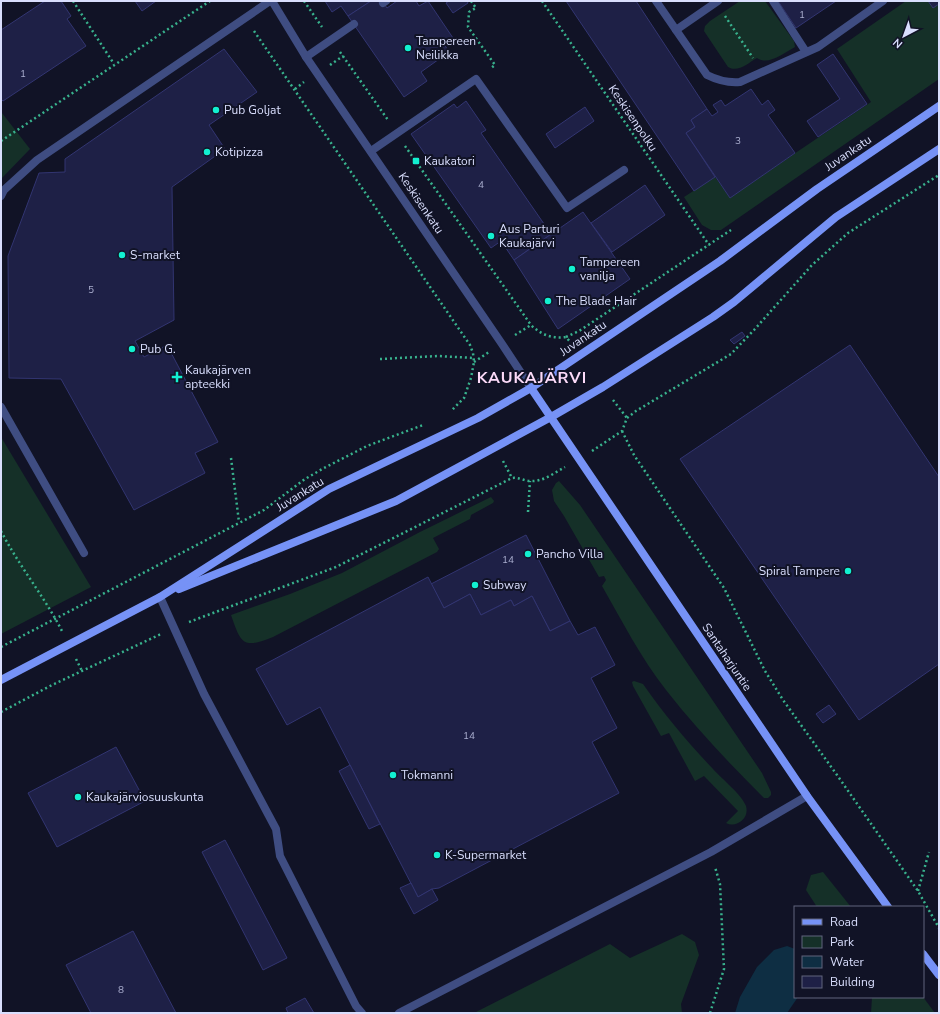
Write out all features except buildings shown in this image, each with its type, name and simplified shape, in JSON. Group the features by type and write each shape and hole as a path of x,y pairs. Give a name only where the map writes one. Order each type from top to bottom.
{"main road":[{"name":"Juvankatu","path":"1,680 160,597 329,489 478,418 531,388 720,261 817,189 939,106"},
{"name":"Juvankatu","path":"160,597 396,501 551,417 603,387 713,317 734,302 836,217 939,149"},
{"name":"Keskisenkatu","path":"531,388 551,417"},
{"name":"Santaharjuntie","path":"551,417 807,796 887,906"},
{"path":"924,955 939,975"}],"street":[{"path":"1,196 4,190 37,160 271,1"},
{"name":"Keskisenkatu","path":"271,1 306,57 531,388"},
{"path":"656,1 708,75 717,80 729,83 740,82 818,47 883,1"},
{"path":"773,1 806,52"},
{"path":"676,30 717,2"},
{"path":"306,57 354,24"},
{"path":"371,151 476,79 567,208 624,170"},
{"path":"1,407 84,554"},
{"path":"160,597 175,627 204,694 276,829 280,856 356,1006 362,1013"},
{"path":"399,1013 711,852 807,796"}],"path":[{"path":"73,1 114,64"},
{"path":"1,141 210,1"},
{"path":"304,1 531,325"},
{"path":"471,1 476,8 469,12 468,27 495,66 476,79"},
{"name":"Keskisenpolku","path":"542,1 709,246"},
{"path":"717,2 762,72"},
{"path":"245,18 465,337 474,358 471,378 464,398 454,410 447,414"},
{"path":"380,358 438,356 474,358"},
{"path":"1,647 264,510 305,479 324,468 367,446 426,424"},
{"path":"622,431 634,454 724,588 765,671 783,700 918,891 939,928"},
{"path":"231,458 239,522"},
{"path":"528,512 530,481"},
{"path":"1,531 10,548 56,618"},
{"path":"710,1013 724,969 720,884 711,852"},
{"path":"918,891 929,852"}],"green space":[{"path":"740,1 765,1 794,41 795,47 771,60 761,60 757,58 747,65 739,68 732,69 728,67 704,31 705,26 710,21"},
{"path":"906,1 939,1 939,79 721,230 711,230 702,225 684,197 715,177 730,197 871,102 837,49"},
{"path":"1,113 30,149 1,179"},
{"path":"1,437 91,587 1,634"},
{"path":"559,481 580,505 762,773 771,792 771,795 768,798 764,798 712,744 677,704 648,665 602,586 606,580 604,576 599,577 554,501 552,490"},
{"path":"491,497 494,501 493,503 471,515 470,519 433,538 439,549 437,552 273,637 255,643 249,643 241,638 231,615 290,594 342,573"},
{"path":"634,681 643,684 685,739 744,802 747,811 744,818 740,822 736,824 726,823 738,811 704,776 695,781 669,733 661,736 633,686 632,682"},
{"path":"823,872 850,906 816,906 806,890 811,875"},
{"path":"682,934 695,942 699,955 681,1004 682,1013 474,1013 610,944 630,958"},
{"path":"872,998 924,998 935,1013 871,1013"}],"water":[{"path":"787,946 794,949 794,998 797,998 787,1013 735,1013 740,997 757,967 774,950"}],"place":[{"name":"Tampereen Neilikka","path":"408,48"},
{"name":"Pub Goljat","path":"216,110"},
{"name":"Kotipizza","path":"207,152"},
{"name":"Kaukatori","path":"416,161"},
{"name":"Aus Parturi Kaukajärvi","path":"491,236"},
{"name":"S-market","path":"122,255"},
{"name":"Tampereen vanilja","path":"572,269"},
{"name":"The Blade Hair","path":"548,301"},
{"name":"Pub G.","path":"132,349"},
{"name":"Kaukajärven apteekki","path":"177,377"},
{"name":"Pancho Villa","path":"528,554"},
{"name":"Spiral Tampere","path":"848,571"},
{"name":"Subway","path":"475,585"},
{"name":"Tokmanni","path":"393,775"},
{"name":"Kaukajärviosuuskunta","path":"78,797"},
{"name":"K-Supermarket","path":"437,855"}],"district":[{"name":"KAUKAJÄRVI","path":"532,377"}]}
